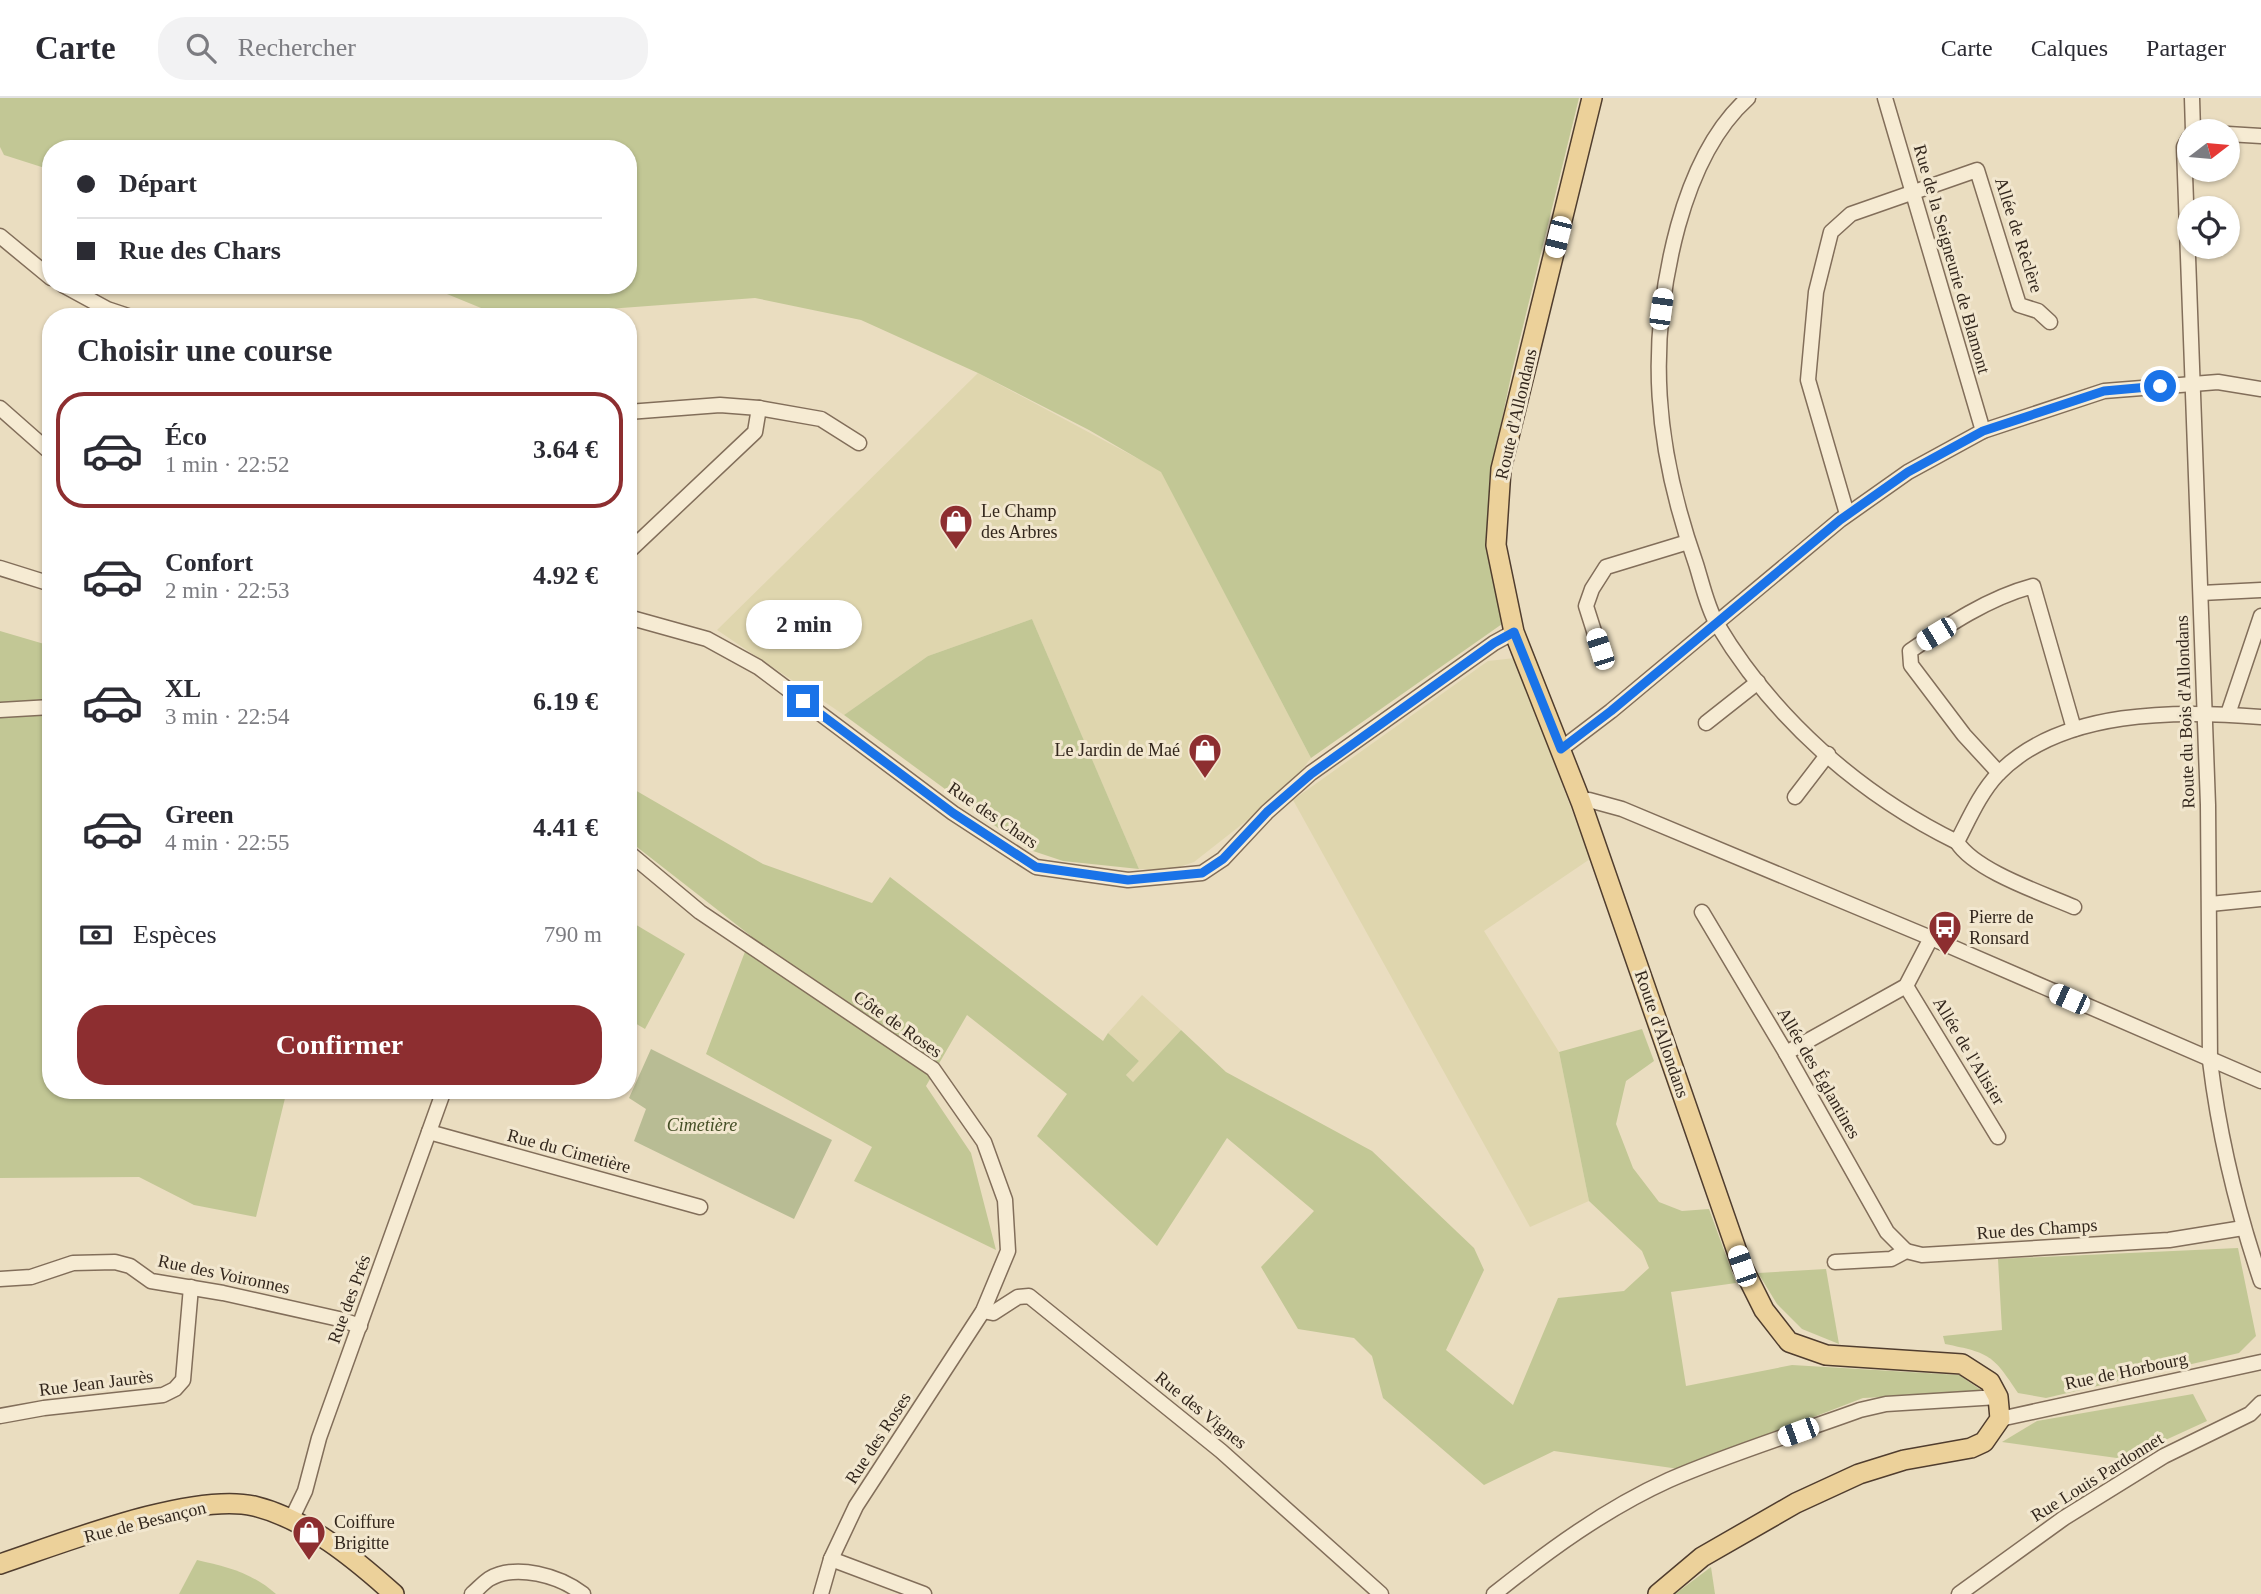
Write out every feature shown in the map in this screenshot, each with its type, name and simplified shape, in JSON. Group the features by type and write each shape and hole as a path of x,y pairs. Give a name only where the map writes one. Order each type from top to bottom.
{"main road":[{"name":"Route d'Allondans","path":"1592,98 1501,468 1496,545 1514,632 1581,802 1742,1266 1764,1310 1789,1342 1826,1356 1962,1364 1990,1382 1998,1397"},
{"path":"1658,1594 1702,1557 1796,1503 1859,1474 1904,1460 1971,1448 1984,1442 2000,1419 1998,1397"},
{"name":"Rue de Besançon","path":"0,1564 113,1527 189,1508 230,1503 253,1506 291,1520 333,1545 394,1594"}],"street":[{"path":"1748,98 1713,141 1692,181 1668,263 1657,348 1658,397 1666,453 1688,542 1716,622 1758,682 1796,729 1854,777 1917,822 1957,842 1964,853 1993,870 2074,907"},
{"name":"Rue de la Seigneurie de Blamont","path":"1885,98 1983,431"},
{"path":"2192,98 2193,119"},
{"path":"2240,135 2261,136"},
{"name":"Allée de Rèclère","path":"1912,192 1977,170 2019,305 2038,311 2050,321"},
{"name":"Route du Bois d'Allondans","path":"2186,182 2205,715 2210,904 2210,1061 2214,1096 2244,1228 2261,1281"},
{"path":"1847,514 1808,380 1816,292 1831,232 1851,214 1912,192"},
{"path":"0,236 42,271"},
{"path":"80,294 105,308"},
{"path":"1561,749 1611,711 1847,514 1908,472 1983,431 2104,391 2141,386 2178,387 2195,382 2218,382 2261,389"},
{"path":"637,411 720,405 759,408 821,419 859,443"},
{"path":"0,408 42,445"},
{"path":"637,543 755,432 759,408"},
{"path":"1600,649 1586,606 1592,589 1606,567 1688,542"},
{"path":"0,568 42,581"},
{"path":"1998,773 1964,735 1911,665 1910,651 1970,613 2011,592 2033,586 2074,729"},
{"path":"2200,593 2261,590"},
{"path":"2228,714 2261,616"},
{"name":"Rue des Chars","path":"637,620 707,639 758,667 953,813 1036,867 1128,880 1202,873 1223,859 1267,812 1311,774 1494,643 1514,632"},
{"path":"1706,723 1758,682"},
{"path":"0,710 42,708"},
{"path":"1957,842 1980,797 1998,773 2036,746 2074,729 2150,714 2228,714 2261,717"},
{"path":"1795,797 1828,754"},
{"path":"1581,802 1589,800 1622,808 2261,1081"},
{"name":"Côte de Roses","path":"637,860 700,912 933,1069 984,1142 1005,1200 1008,1251 983,1311"},
{"path":"2210,904 2261,899"},
{"name":"Allée des Églantines","path":"1702,912 1786,1053 1887,1232 1906,1251"},
{"path":"1786,1053 1906,986 1931,938"},
{"name":"Allée de l'Alisier","path":"1906,986 1998,1137"},
{"name":"Rue des Prés","path":"291,1520 305,1492 319,1438 441,1099"},
{"name":"Rue du Cimetière","path":"429,1132 700,1207"},
{"name":"Rue des Champs","path":"1835,1262 1891,1259 1906,1251 1922,1255 2169,1240 2244,1228"},
{"name":"Rue des Voironnes","path":"0,1279 31,1277 73,1263 115,1262 130,1266 151,1280 339,1319 359,1326"},
{"name":"Rue Jean Jaurès","path":"0,1416 44,1408 163,1395 175,1390 183,1380 191,1287"},
{"name":"Rue des Vignes","path":"983,1311 993,1313 1018,1297 1029,1296 1222,1451 1381,1594"},
{"name":"Rue des Roses","path":"821,1594 831,1559 856,1506 983,1311"},
{"name":"Rue de Horbourg","path":"2000,1419 2261,1362"},
{"path":"1494,1594 1538,1559 1615,1508 1669,1480 1843,1416 1886,1404 1998,1397"},
{"name":"Rue Louis Pardonnet","path":"1959,1594 2064,1518 2164,1456 2250,1414 2261,1403"},
{"path":"831,1559 924,1594"},
{"path":"472,1594 490,1578 512,1572 547,1576 583,1594"}],"shaded area":[{"path":"978,373 1161,471 1311,758 1287,789 1194,862 1171,870 1139,869 1032,619 928,656 844,715 717,630"},
{"path":"1515,658 1590,859 1484,931 1559,1052 1589,1201 1530,1227 1293,800 1488,661"},
{"path":"1142,995 1181,1030 1133,1082 1126,1075 1139,1061 1108,1033"}],"green space":[{"path":"0,98 1579,98 1512,371 1490,477 1487,531 1502,624 1311,758 1161,472 1089,430 978,373 861,320 755,298 622,308 481,308 447,294 637,294 637,140 42,140 42,167 4,155 0,147"},
{"path":"1032,619 1139,869 1063,861 1027,849 844,715 928,656"},
{"path":"0,631 42,643 42,1099 285,1099 256,1217 194,1205 139,1177 0,1178"},
{"path":"637,791 763,864 872,903 890,877 1103,1041 1108,1033 1139,1061 1126,1075 1133,1082 1181,1030 1226,1072 1372,1151 1474,1248 1484,1270 1446,1350 1513,1405 1558,1298 1624,1291 1649,1268 1642,1251 1589,1201 1559,1052 1642,1029 1654,1061 1626,1081 1616,1124 1633,1168 1659,1202 1682,1211 1709,1209 1736,1283 1671,1292 1686,1386 1792,1365 1959,1375 1984,1392 1863,1398 1679,1469 1554,1451 1484,1485 1383,1398 1372,1356 1354,1338 1298,1329 1261,1267 1314,1211 1227,1138 1157,1246 1037,1136 1067,1094 967,1015 926,1086 971,1153 996,1250 854,1181 872,1147 706,1054 751,936 637,847"},
{"path":"637,925 685,954 645,1029 637,1024"},
{"name":"Cimetière","path":"651,1049 832,1140 794,1219 634,1141 646,1109 631,1099 637,1099 637,1080"},
{"path":"2238,1248 2256,1336 2239,1353 2046,1398 2018,1393 1996,1363 1981,1353 1945,1344 1943,1336 2002,1330 1998,1259"},
{"path":"1826,1269 1839,1344 1802,1329 1777,1304 1758,1273"},
{"path":"2193,1394 2207,1421 2124,1459 2002,1442 2037,1421"},
{"path":"197,1560 239,1572 276,1594 179,1594"},
{"path":"1711,1567 1715,1594 1675,1594"}],"place":[{"name":"Le Champ des Arbres","path":"956,551"},
{"name":"Le Jardin de Maé","path":"1205,780"},
{"name":"Pierre de Ronsard","path":"1945,957"},
{"name":"Coiffure Brigitte","path":"309,1562"}],"route":[{"path":"803,701 953,813 1036,867 1128,880 1202,873 1223,859 1267,812 1311,774 1494,643 1514,632 1561,749 1611,711 1840,520 1908,472 1983,431 2104,391 2160,386"}]}
